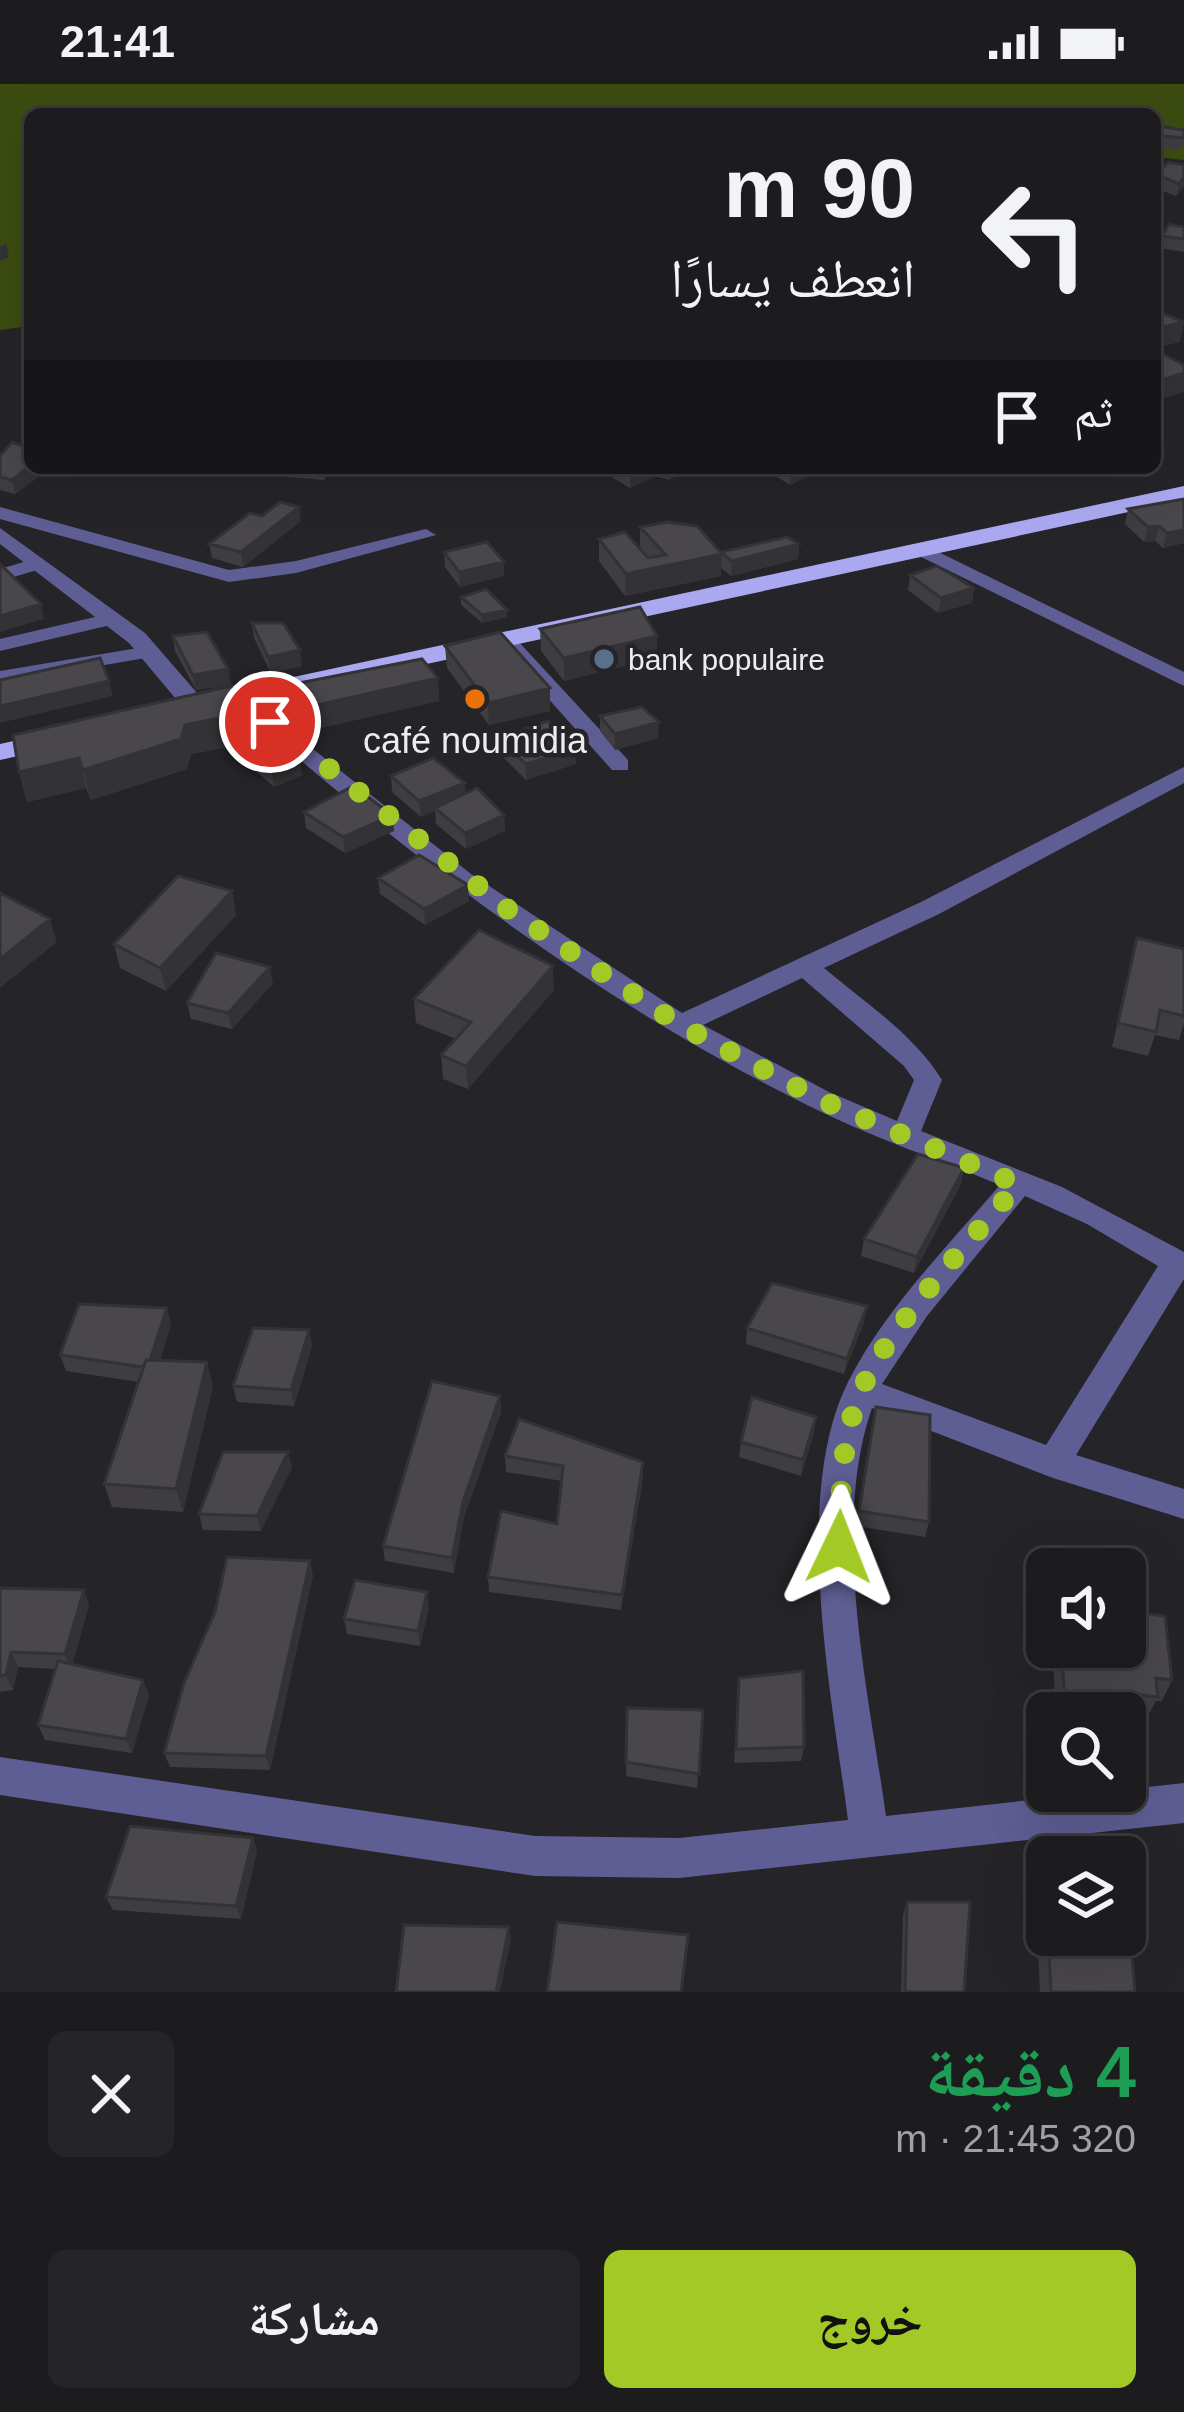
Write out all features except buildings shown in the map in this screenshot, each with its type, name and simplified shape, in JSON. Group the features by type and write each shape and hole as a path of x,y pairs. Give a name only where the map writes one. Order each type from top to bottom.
{"highway":[{"path":"184,709 1183,493"},
{"path":"0,752 86,732"}],"street":[{"path":"0,513 230,576 296,567 426,535"},
{"path":"0,534 150,652 184,709"},
{"path":"920,549 1184,680"},
{"path":"0,575 37,564"},
{"path":"0,645 108,620"},
{"path":"506,639 620,765"},
{"path":"0,677 150,652"},
{"path":"243,698 510,911 680,1025 904,1138 1018,1184 1181,1264 1052,1463"},
{"path":"680,1025 807,968 1184,774"},
{"path":"807,968 914,1059 928,1080 904,1138"},
{"path":"870,1839 839,1547 842,1461 861,1390 922,1302 1018,1184"},
{"path":"861,1390 1052,1463 1184,1504"},
{"path":"0,1776 535,1856 680,1858 1184,1803"}],"green space":[{"path":"0,84 1184,84 1184,160 1161,158 1161,108 24,108 24,327 0,330"}],"place":[{"name":"bank populaire","path":"604,659"},
{"name":"café noumidia","path":"475,699"}],"route":[{"path":"270,722 510,911 680,1025 821,1100 1018,1184 922,1302 861,1390 842,1461 839,1547"}]}
